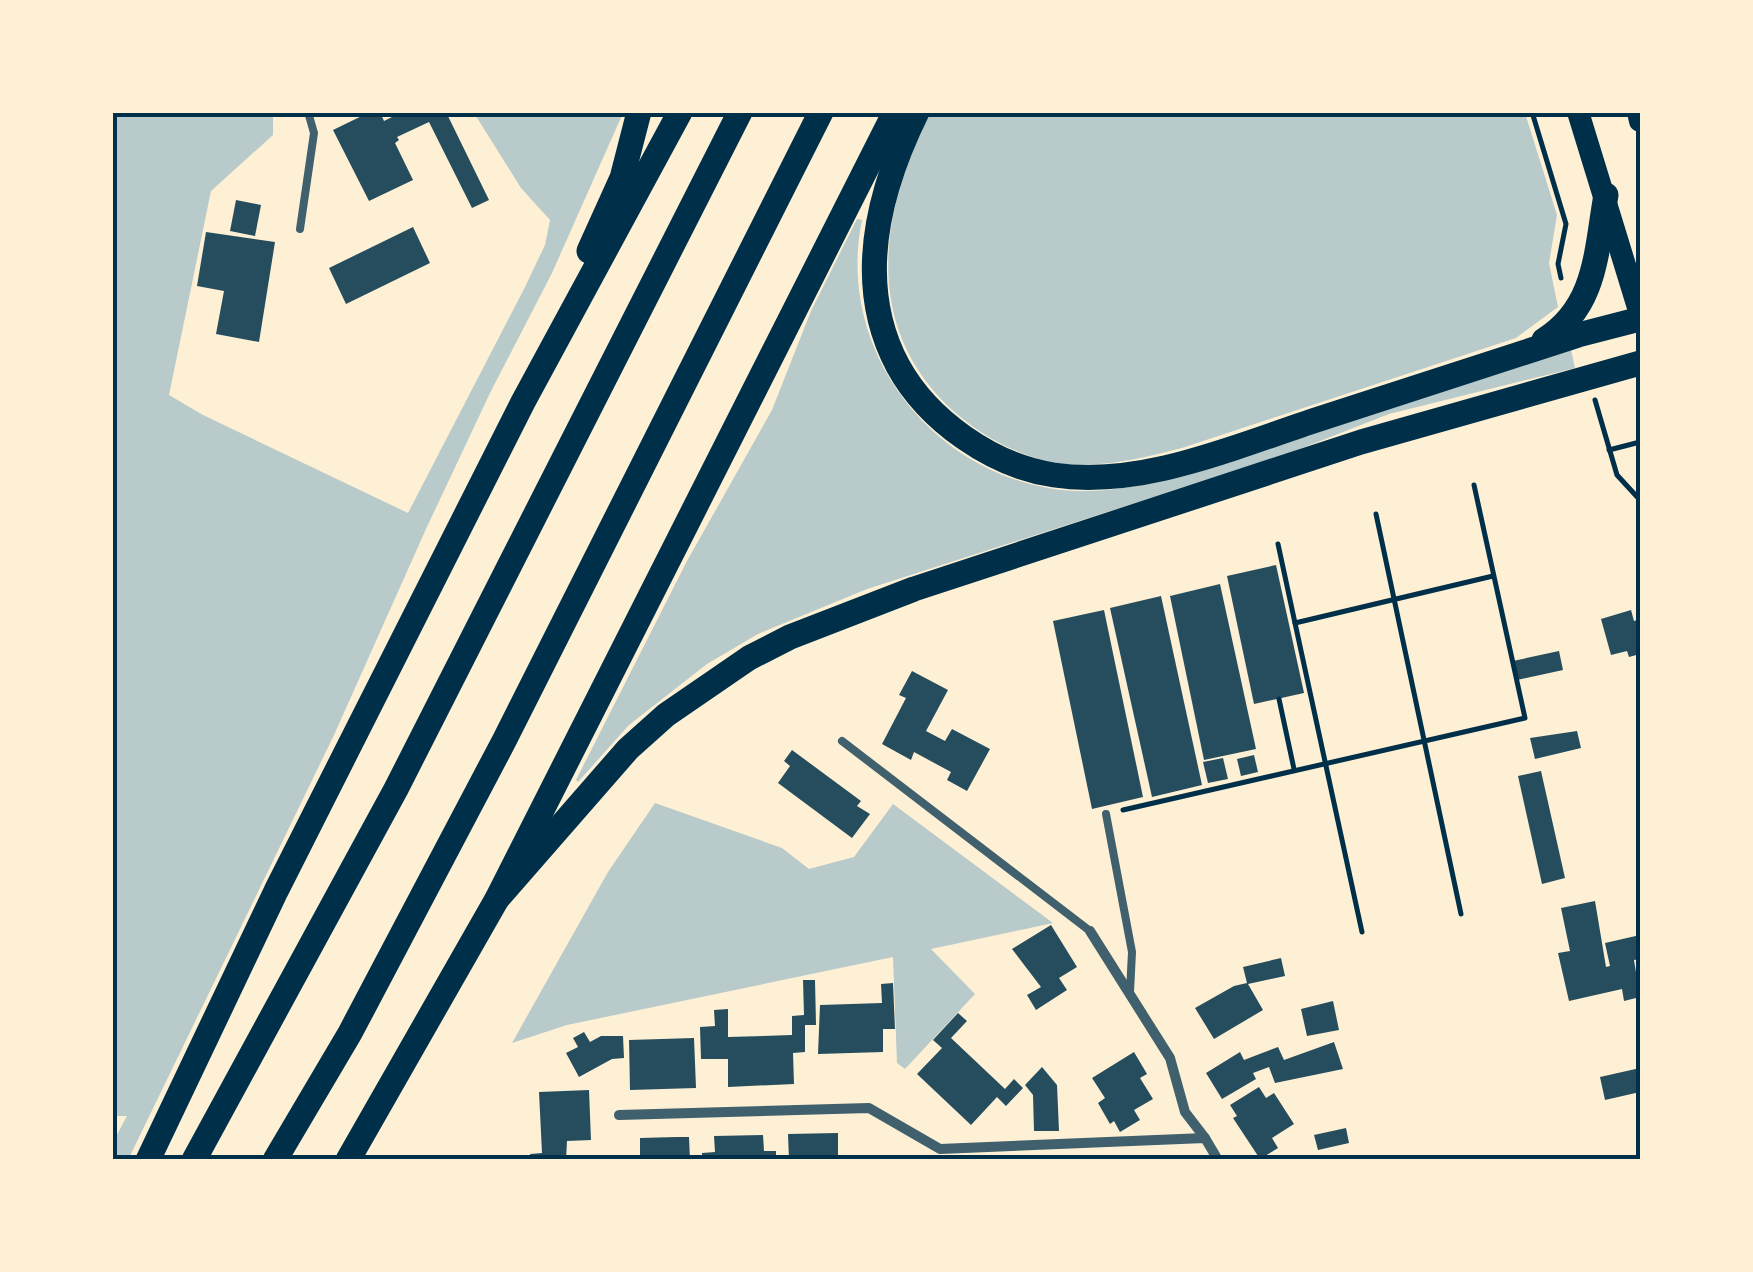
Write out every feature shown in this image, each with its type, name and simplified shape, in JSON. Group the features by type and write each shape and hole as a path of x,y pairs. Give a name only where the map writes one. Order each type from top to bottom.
{"highway":[{"path":"522,402 622,178 639,112"},
{"path":"148,1160 276,891 522,402 680,112"},
{"path":"194,1160 396,788 740,112"},
{"path":"275,1160 350,1032 504,741 821,112"},
{"path":"348,1160 497,899 895,112"},
{"path":"917,112 898,150 879,212 875,280 888,348 920,396 955,429 989,453 1020,467 1056,475 1100,476 1174,465 1640,316"},
{"path":"1528,351 1564,328 1586,297 1606,195"},
{"path":"497,899 628,749 666,714 720,676 790,637 914,588 1361,442 1640,363"}],"main road":[{"path":"1578,112 1640,316"},
{"path":"1638,112 1640,122"}],"street":[{"path":"1090,931 1170,1058 1185,1112 1218,1160"},
{"path":"619,1115 869,1108 940,1149 1206,1138"}],"lane":[{"path":"300,229 314,133 308,112"},
{"path":"842,741 1090,931"},
{"path":"1106,814 1132,952 1130,992"}],"path":[{"path":"1609,450 1640,442"},
{"path":"1106,814 1525,718 1474,485"},
{"path":"1376,514 1462,914"},
{"path":"1278,544 1362,932"},
{"path":"1296,623 1494,576"},
{"path":"1279,699 1294,770"}],"shaded area":[{"path":"113,112 273,113 273,135 211,191 169,395 408,513 524,289 545,245 550,220 521,188 474,113 623,113 552,273 426,529 334,735 128,1160 112,1159 113,1142 127,1116 112,1116"},
{"path":"930,113 1525,113 1557,215 1549,263 1558,307 1516,338 1182,448 1098,464 1070,465 1040,459 984,434 936,394 911,358 896,320 889,280 890,239 897,197"},
{"path":"857,219 862,220 857,267 863,312 877,354 899,393 928,426 963,454 1004,475 1048,488 1097,491 1178,477 1571,350 1575,368 1389,414 1282,456 867,589 758,634 707,664 629,725 578,782 687,561 772,410 811,311"},
{"path":"655,803 782,848 809,869 854,857 893,804 1053,923 931,949 975,994 905,1069 897,1063 893,957 567,1025 512,1043 608,872"}],"building":[{"path":"370,112 380,112 384,121 402,112 446,112 489,200 472,208 429,122 397,137 395,143 413,180 369,201 333,130"},
{"path":"236,200 261,205 255,236 230,231"},
{"path":"413,227 430,263 346,304 329,268"},
{"path":"206,232 275,242 259,342 216,334 224,291 197,286"},
{"path":"1276,565 1304,693 1254,704 1227,576"},
{"path":"1220,584 1256,749 1204,760 1170,596"},
{"path":"1161,596 1202,785 1152,797 1110,608"},
{"path":"1104,610 1143,797 1092,809 1053,621"},
{"path":"1631,610 1634,621 1640,619 1640,654 1629,657 1627,651 1611,655 1601,619"},
{"path":"1559,651 1563,670 1517,680 1513,661"},
{"path":"912,671 948,690 926,731 945,741 952,729 990,749 967,791 947,780 951,772 914,752 911,760 882,744 906,698 899,695"},
{"path":"1577,731 1581,748 1535,759 1530,738"},
{"path":"792,750 861,801 857,806 870,814 852,838 778,783 790,766 784,761"},
{"path":"1254,755 1258,772 1241,776 1237,759"},
{"path":"1223,758 1228,779 1208,783 1203,762"},
{"path":"1541,771 1565,878 1542,884 1518,776"},
{"path":"1595,901 1606,967 1610,966 1605,943 1640,935 1640,959 1634,960 1640,997 1624,1001 1622,989 1569,1001 1558,953 1570,951 1561,908"},
{"path":"1051,925 1077,967 1059,978 1067,990 1036,1010 1027,995 1041,987 1012,949"},
{"path":"1281,958 1285,976 1248,984 1263,1010 1214,1039 1195,1008 1247,983 1243,967"},
{"path":"803,980 815,980 816,1025 805,1025 805,1052 793,1053 794,1084 728,1087 728,1059 701,1059 700,1027 715,1026 714,1010 728,1009 728,1037 792,1035 792,1016 804,1015"},
{"path":"893,983 895,1029 883,1029 883,1052 818,1054 820,1005 882,1003 881,984"},
{"path":"1333,1001 1339,1030 1307,1036 1301,1009"},
{"path":"958,1013 967,1021 951,1038 1005,1089 1014,1079 1023,1088 1006,1106 997,1097 971,1125 917,1074 942,1048 933,1040"},
{"path":"584,1032 590,1042 601,1036 623,1036 624,1058 612,1059 579,1077 566,1053 578,1047 573,1038"},
{"path":"694,1038 696,1088 630,1090 629,1040"},
{"path":"1334,1042 1343,1069 1275,1083 1269,1067 1253,1073 1256,1079 1222,1099 1206,1073 1240,1052 1244,1060 1278,1047 1284,1060"},
{"path":"1134,1052 1147,1074 1140,1078 1153,1099 1134,1110 1140,1120 1120,1132 1114,1121 1110,1124 1098,1103 1105,1098 1092,1078"},
{"path":"1042,1067 1057,1085 1059,1131 1034,1131 1033,1095 1025,1085"},
{"path":"1640,1068 1640,1092 1605,1100 1600,1077"},
{"path":"1259,1087 1266,1098 1274,1093 1294,1124 1272,1138 1278,1148 1260,1159 1233,1118 1237,1116 1230,1105"},
{"path":"589,1090 591,1140 567,1141 566,1160 531,1160 530,1154 542,1153 539,1092"},
{"path":"1346,1128 1349,1143 1318,1150 1314,1135"},
{"path":"838,1133 838,1160 789,1160 788,1134"},
{"path":"763,1135 764,1151 776,1151 776,1160 702,1160 702,1153 715,1152 714,1136"},
{"path":"689,1137 690,1160 640,1160 640,1138"}]}
